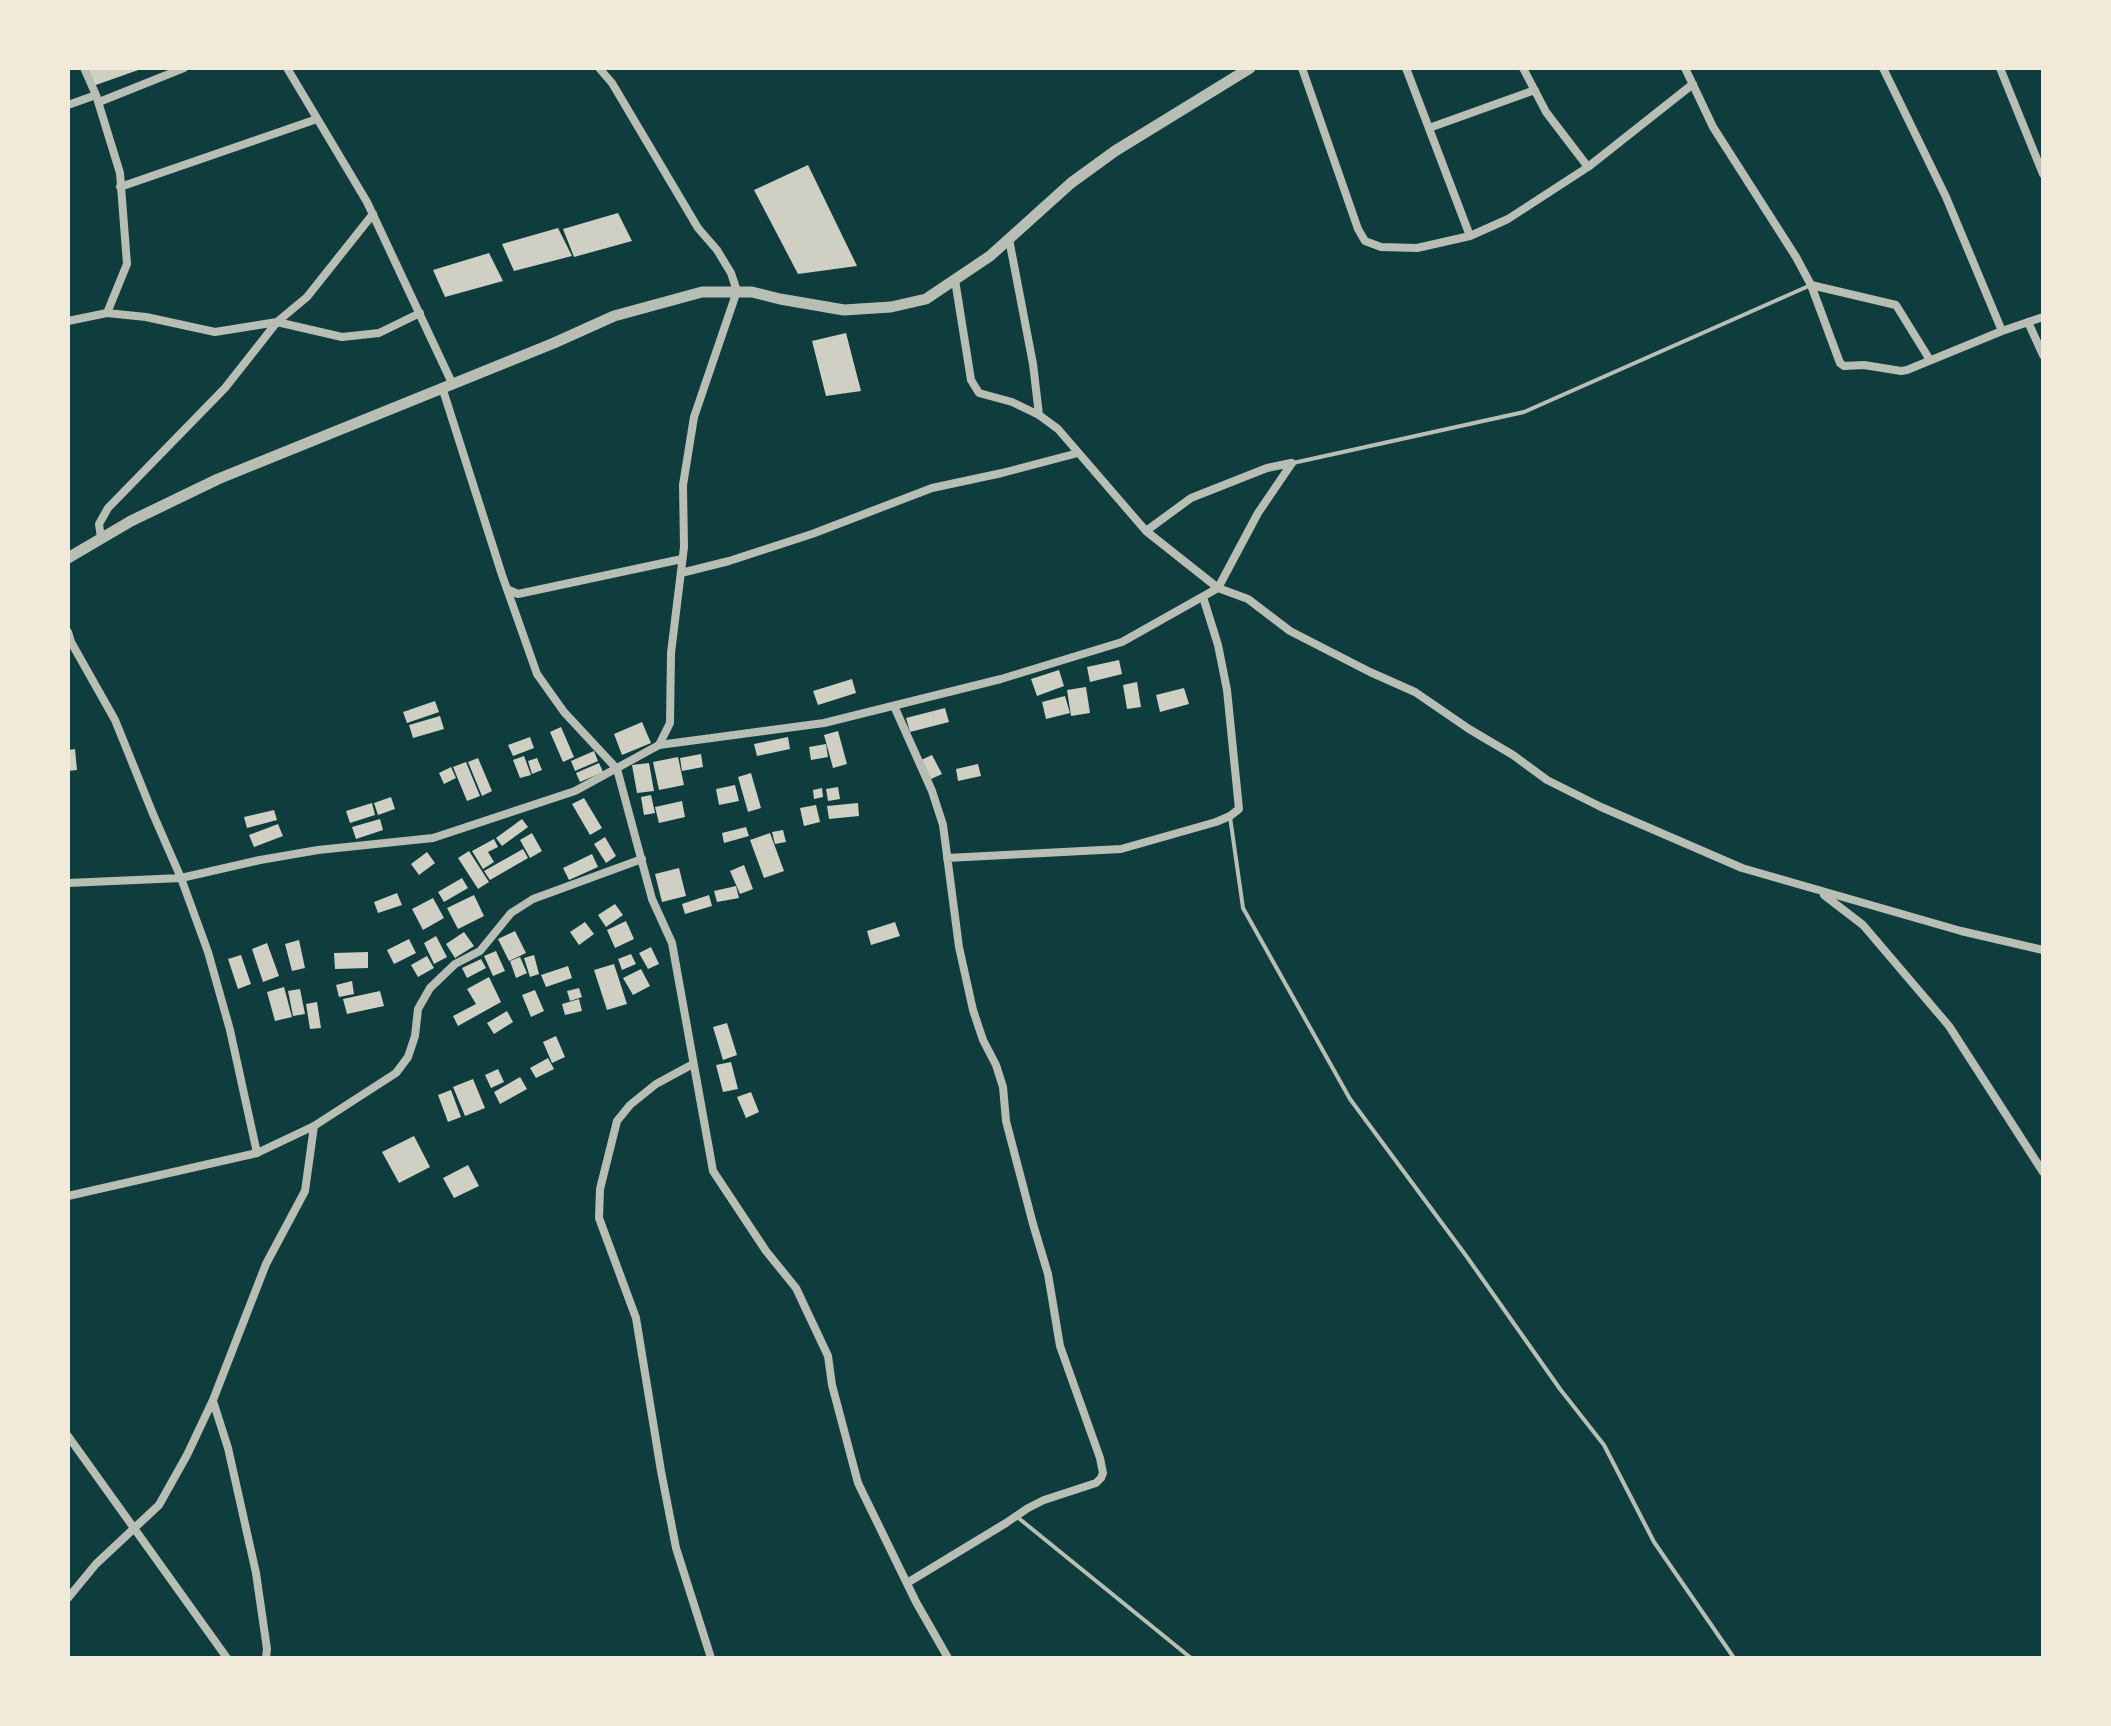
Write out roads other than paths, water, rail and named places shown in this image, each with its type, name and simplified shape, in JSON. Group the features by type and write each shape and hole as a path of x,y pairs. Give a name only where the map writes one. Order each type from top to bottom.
{"street":[{"path":"84,68 98,98 120,173 127,264 107,313"},
{"path":"68,105 98,98 184,68"},
{"path":"287,68 373,214 420,313 447,385 508,590 537,674 564,712 617,769 652,899 672,943 713,1171 766,1251 796,1288 828,1356 832,1385 858,1483 948,1658"},
{"path":"599,68 647,139 698,228 731,273 737,291 694,417 683,485 682,559 671,653 670,723 659,745"},
{"path":"68,558 131,521 218,479 614,316 702,292 752,292 844,310 891,307 926,299 990,256 1071,183 1115,151 1250,68"},
{"path":"1302,68 1358,229 1365,241 1381,247 1417,248 1470,236 1508,219 1588,167 1693,84"},
{"path":"1406,68 1470,236"},
{"path":"1523,68 1546,112 1588,167"},
{"path":"1883,68 1946,197 2002,331"},
{"path":"2000,68 2043,174"},
{"path":"1687,69 1713,127 1811,285 1840,363 1844,366 1864,365 1901,371 2043,317"},
{"path":"1429,128 1535,90"},
{"path":"120,187 317,119"},
{"path":"101,538 99,524 108,508 225,388 277,322 307,297 373,214"},
{"path":"1009,239 1033,364 1039,415"},
{"path":"955,280 971,380 979,393 1012,402 1039,415 1058,429 1146,531 1218,588 1248,599 1290,631 1415,692 1547,780 1601,807 1742,868 1961,931 2043,950"},
{"path":"1811,285 1896,305 1930,360"},
{"path":"68,321 107,313 146,317 215,332 277,322 342,337 379,333 420,313"},
{"path":"2028,322 2043,355"},
{"path":"681,573 812,534 932,488 1078,453"},
{"path":"1146,531 1191,498 1267,468 1292,463"},
{"path":"68,883 181,878 318,850 433,838 575,791 659,745 824,723 1001,679 1122,642 1218,588 1258,513 1292,463"},
{"path":"508,590 518,594 682,559"},
{"path":"947,858 1121,849 1230,816 1239,809 1227,690 1218,645 1203,597"},
{"path":"68,632 115,720 181,878 208,952 230,1030 257,1153"},
{"path":"894,706 932,791 943,825 959,947 973,1010 1003,1087 1006,1121 1048,1274 1060,1346 1103,1473 1096,1483 1044,1500 907,1583"},
{"path":"68,1196 257,1153 314,1126 396,1073 408,1057 415,1036 418,1009 430,988 455,964 480,951 511,913 533,899 642,859"},
{"path":"1819,890 1863,925 1949,1026 2043,1172"},
{"path":"693,1064 656,1084 630,1105 617,1121 600,1189 599,1218 636,1318 676,1548 711,1658"},
{"path":"68,1598 96,1564 159,1505 187,1455 213,1400 266,1264 305,1191 314,1126"},
{"path":"213,1400 228,1448 256,1573 266,1658"},
{"path":"68,1436 227,1658"}],"lane":[{"path":"1292,463 1524,412 1811,285"},
{"path":"1230,816 1243,908 1350,1099 1604,1445 1654,1542 1734,1658"},
{"path":"1016,1516 1191,1658"}]}
